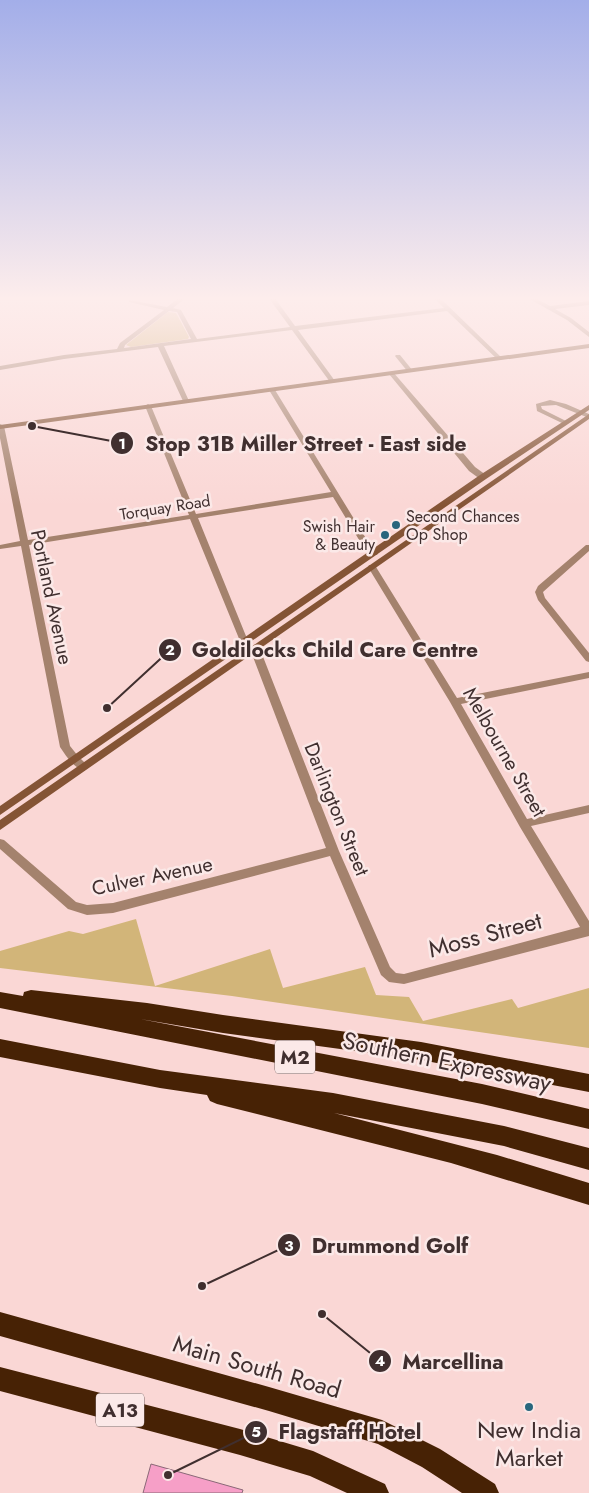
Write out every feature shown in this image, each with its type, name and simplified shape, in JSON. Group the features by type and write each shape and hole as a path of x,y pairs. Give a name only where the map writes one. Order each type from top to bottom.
{"highway":[{"path":"0,994 147,1011 223,1024 422,1051 589,1083"},
{"name":"Southern Expressway","path":"0,1000 482,1094 589,1119"},
{"name":"M2","path":"0,1048 160,1079 479,1159 528,1173 589,1194"},
{"name":"M2","path":"160,1079 343,1104 504,1136 589,1159"},
{"name":"Main South Road","path":"0,1324 382,1433 431,1458 486,1493"},
{"name":"A13","path":"0,1379 86,1400 313,1464 376,1493"}],"main road":[{"path":"0,427 440,367"},
{"path":"0,826 255,648 367,564 374,553 483,476 589,407"},
{"path":"0,811 244,641 367,564 589,416"},
{"path":"483,476 494,481"},
{"path":"244,641 255,648"}],"street":[{"path":"170,367 186,401"},
{"path":"321,367 332,381"},
{"path":"407,367 410,371"},
{"path":"391,373 472,469 483,476"},
{"path":"272,390 367,546 374,553"},
{"path":"564,422 539,410 538,405 542,402 552,402 589,416"},
{"path":"148,406 244,641"},
{"name":"Portland Avenue","path":"0,427 65,747 74,759 84,767"},
{"name":"Torquay Road","path":"0,547 335,494"},
{"path":"589,547 541,588 539,592 541,598 589,659"},
{"name":"Melbourne Street","path":"367,564 455,702 524,824 589,931"},
{"name":"Darlington Street","path":"255,648 333,851 385,971 393,978"},
{"path":"455,702 589,675"},
{"path":"524,824 589,809"},
{"name":"Culver Avenue","path":"0,843 72,906 87,910 113,908 333,851"},
{"name":"Moss Street","path":"393,978 404,978 589,931"}],"shaded area":[{"path":"136,919 155,986 270,949 283,988 365,967 376,995 409,997 423,1021 512,999 518,1008 589,988 589,1048 232,996 0,968 0,951 69,931 83,934"}],"building":[{"path":"151,1464 243,1490 242,1493 143,1493"}],"place":[{"name":"Stop 31B Miller Street - East side","path":"32,426"},
{"name":"Second Chances Op Shop","path":"396,525"},
{"name":"Swish Hair & Beauty","path":"385,535"},
{"name":"Goldilocks Child Care Centre","path":"107,708"},
{"name":"Drummond Golf","path":"202,1286"},
{"name":"Marcellina","path":"322,1314"},
{"name":"New India Market","path":"529,1407"},
{"name":"Flagstaff Hotel","path":"168,1475"}]}
